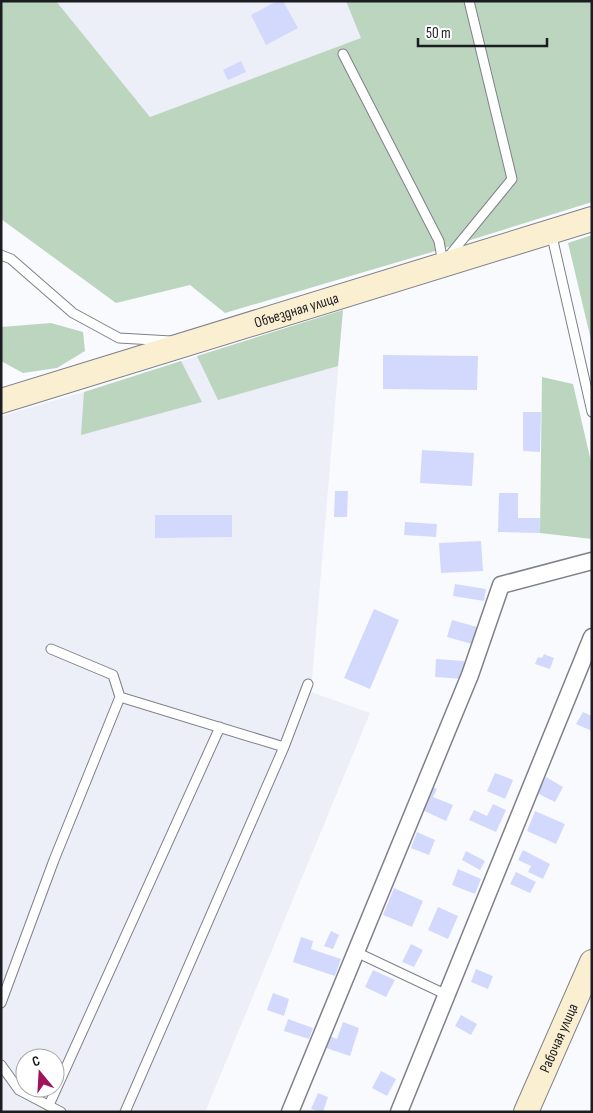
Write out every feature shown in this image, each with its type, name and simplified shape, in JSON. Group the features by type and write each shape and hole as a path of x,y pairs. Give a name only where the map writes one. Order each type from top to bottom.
{"main road":[{"name":"Объездная улица","path":"1,401 592,219"},
{"name":"Рабочая улица","path":"526,1112 592,962"}],"street":[{"path":"290,1112 470,675 501,585 592,561"},
{"path":"399,1112 592,637"}],"lane":[{"path":"443,264 512,179 469,1"},
{"path":"343,54 439,241 443,264"},
{"path":"550,231 592,412"},
{"path":"1,255 11,259 73,313 119,338 191,342"},
{"path":"1,1003 54,860 120,697 113,675 51,649"},
{"path":"125,1112 284,747 308,684"},
{"path":"120,697 284,747"},
{"path":"49,1106 220,727"},
{"path":"356,952 447,995"},
{"path":"1,1065 19,1090 61,1112"}],"shaded area":[{"path":"56,1 346,1 362,38 150,117"},
{"path":"343,310 311,692 370,713 205,1112 1,1112 1,416 84,392"}],"green space":[{"path":"1,1 56,1 150,117 361,38 346,1 592,1 592,202 432,252 225,313 190,285 116,303 1,219"},
{"path":"592,235 592,344 568,243"},
{"path":"343,310 338,366 218,400 197,356"},
{"path":"51,323 83,332 85,351 57,368 23,373 1,361 1,327"},
{"path":"181,361 202,402 81,435 84,392"},
{"path":"542,377 573,384 592,466 592,539 540,533"}],"building":[{"path":"277,1 283,1 298,28 266,45 251,15"},
{"path":"241,61 246,72 228,80 223,70"},
{"path":"383,355 478,356 477,390 383,389"},
{"path":"523,412 541,412 540,452 523,451"},
{"path":"422,450 474,453 472,486 420,483"},
{"path":"335,491 348,491 347,517 334,517"},
{"path":"499,493 518,493 518,518 540,518 540,533 498,532"},
{"path":"155,515 232,515 232,537 155,538"},
{"path":"405,522 437,524 436,537 404,535"},
{"path":"481,541 483,571 441,573 439,543"},
{"path":"455,584 486,589 484,601 453,596"},
{"path":"374,609 399,620 370,689 344,678"},
{"path":"452,620 477,627 472,644 447,637"},
{"path":"544,654 554,658 550,669 535,664 538,657 542,658"},
{"path":"436,659 464,661 463,679 435,677"},
{"path":"583,712 592,716 592,731 576,724"},
{"path":"495,773 513,780 505,799 487,791"},
{"path":"546,777 563,787 555,802 537,793"},
{"path":"430,786 437,789 433,797 453,805 446,821 420,809"},
{"path":"493,804 506,810 496,832 469,820 474,810 487,816"},
{"path":"535,811 565,824 556,844 527,831"},
{"path":"417,832 435,840 429,855 411,848"},
{"path":"523,850 550,864 543,879 528,872 531,866 518,860"},
{"path":"466,851 485,861 480,870 462,860"},
{"path":"458,869 481,879 475,894 452,885"},
{"path":"516,872 536,882 530,893 510,884"},
{"path":"394,888 423,901 412,927 383,915"},
{"path":"438,907 458,916 448,939 428,930"},
{"path":"331,931 339,935 333,949 324,946"},
{"path":"301,937 313,941 311,949 341,959 335,976 293,962"},
{"path":"411,944 423,950 414,967 402,962"},
{"path":"476,969 493,976 488,989 471,982"},
{"path":"373,970 395,980 386,997 365,987"},
{"path":"273,993 289,999 284,1016 267,1010"},
{"path":"461,1015 477,1024 471,1035 455,1026"},
{"path":"288,1019 313,1028 309,1039 284,1031"},
{"path":"343,1022 359,1028 350,1056 323,1047 327,1035 337,1039"},
{"path":"381,1071 396,1079 387,1096 372,1088"},
{"path":"318,1093 328,1097 323,1112 311,1109"}]}
